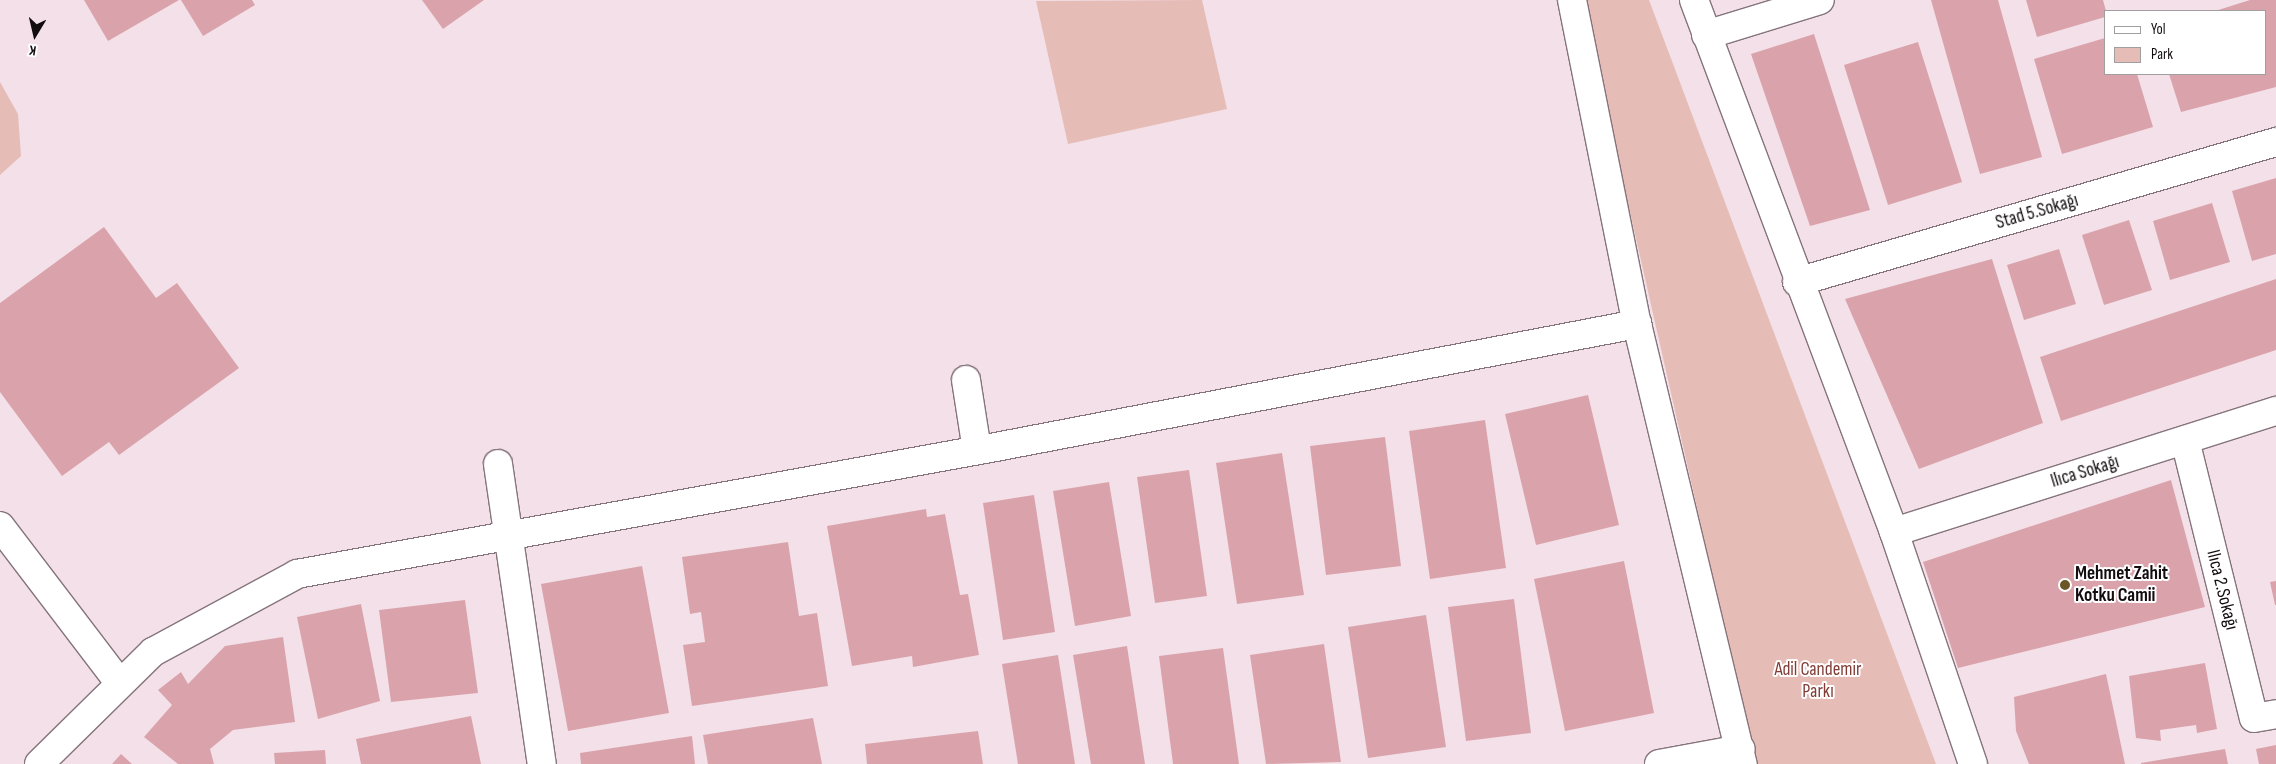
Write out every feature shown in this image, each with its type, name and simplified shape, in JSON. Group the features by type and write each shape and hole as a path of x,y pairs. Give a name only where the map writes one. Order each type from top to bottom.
{"street":[{"path":"1572,0 1637,324 1742,757 1659,764"},
{"path":"1694,0 1797,282 1894,532 1973,764"},
{"path":"1706,35 1820,0"},
{"name":"Stad 5.Sokağı","path":"1797,282 2276,142"},
{"path":"39,764 119,682 153,652 297,574 512,533 978,450 1637,324"},
{"path":"966,380 978,450"},
{"name":"Ilıca Sokağı","path":"1894,532 2276,411"},
{"name":"Ilıca 2.Sokağı","path":"2185,440 2254,718 2276,714"},
{"path":"498,464 512,533 542,764"},
{"path":"0,526 119,682"}],"green space":[{"path":"1202,0 1227,109 1068,144 1036,1"},
{"name":"Adil Candemir Parkı","path":"1582,0 1649,0 1936,764 1755,764"},
{"path":"0,82 18,114 21,156 0,175"}],"building":[{"path":"84,0 179,0 108,41"},
{"path":"181,0 252,0 255,5 203,36"},
{"path":"422,0 484,0 443,29"},
{"path":"1931,0 1998,0 2042,157 1980,174"},
{"path":"2026,0 2103,0 2106,10 2104,10 2104,17 2037,37"},
{"path":"2250,0 2276,0 2276,87 2181,112 2169,75 2266,75 2266,10 2218,10"},
{"path":"1814,34 1870,210 1810,226 1751,54"},
{"path":"2104,38 2104,75 2137,75 2153,127 2062,154 2034,59"},
{"path":"1918,42 1962,182 1888,205 1844,65"},
{"path":"2276,178 2276,254 2252,261 2232,191"},
{"path":"2212,203 2230,262 2170,280 2153,221"},
{"path":"2129,220 2152,290 2104,305 2082,235"},
{"path":"104,227 156,298 177,283 239,368 119,455 109,442 62,476 0,392 0,303"},
{"path":"2059,249 2076,304 2024,320 2007,265"},
{"path":"1992,259 2043,423 1919,469 1845,299"},
{"path":"2276,279 2276,350 2061,421 2040,357"},
{"path":"1588,395 1619,525 1536,545 1505,414"},
{"path":"1485,420 1506,568 1430,579 1409,431"},
{"path":"1385,437 1401,566 1326,575 1310,446"},
{"path":"1282,453 1304,595 1237,604 1216,463"},
{"path":"1189,470 1207,596 1155,603 1137,477"},
{"name":"Mehmet Zahit Kotku Camii","path":"2171,480 2205,607 1958,668 1923,562"},
{"path":"1109,482 1131,616 1075,626 1053,491"},
{"path":"1034,495 1055,632 1003,640 983,503"},
{"path":"926,509 927,517 945,514 960,595 968,594 979,655 913,667 912,656 852,666 827,526"},
{"path":"788,542 799,616 817,613 828,686 692,706 683,645 705,642 701,612 690,614 682,557"},
{"path":"1624,561 1654,713 1565,731 1534,579"},
{"path":"642,566 669,713 568,731 541,584"},
{"path":"2276,581 2276,605 2275,605 2270,582"},
{"path":"1514,599 1531,733 1466,741 1448,607"},
{"path":"465,600 478,693 391,702 379,610"},
{"path":"361,604 380,701 318,719 297,617"},
{"path":"1426,615 1446,747 1368,758 1348,627"},
{"path":"283,637 295,722 233,730 210,749 214,764 178,764 144,737 172,705 158,690 181,672 188,684 225,646"},
{"path":"1324,644 1341,762 1266,764 1250,655"},
{"path":"1127,646 1145,764 1091,764 1073,655"},
{"path":"1223,648 1239,764 1173,764 1159,656"},
{"path":"1058,655 1075,764 1018,764 1002,664"},
{"path":"2205,663 2217,729 2197,733 2196,725 2160,730 2161,741 2136,738 2129,676"},
{"path":"2106,674 2125,764 2029,764 2016,731 2014,697"},
{"path":"471,716 481,764 361,764 356,739"},
{"path":"813,718 822,764 708,764 703,735"},
{"path":"978,731 983,764 867,764 865,744"},
{"path":"692,736 695,764 581,764 580,753"},
{"path":"2276,745 2276,764 2259,764 2256,749"},
{"path":"2225,749 2228,764 2141,764 2141,763"},
{"path":"325,750 326,764 275,764 274,753"},
{"path":"121,754 132,764 112,764"}],"place":[{"name":"Mehmet Zahit Kotku Camii","path":"2065,585"}]}
